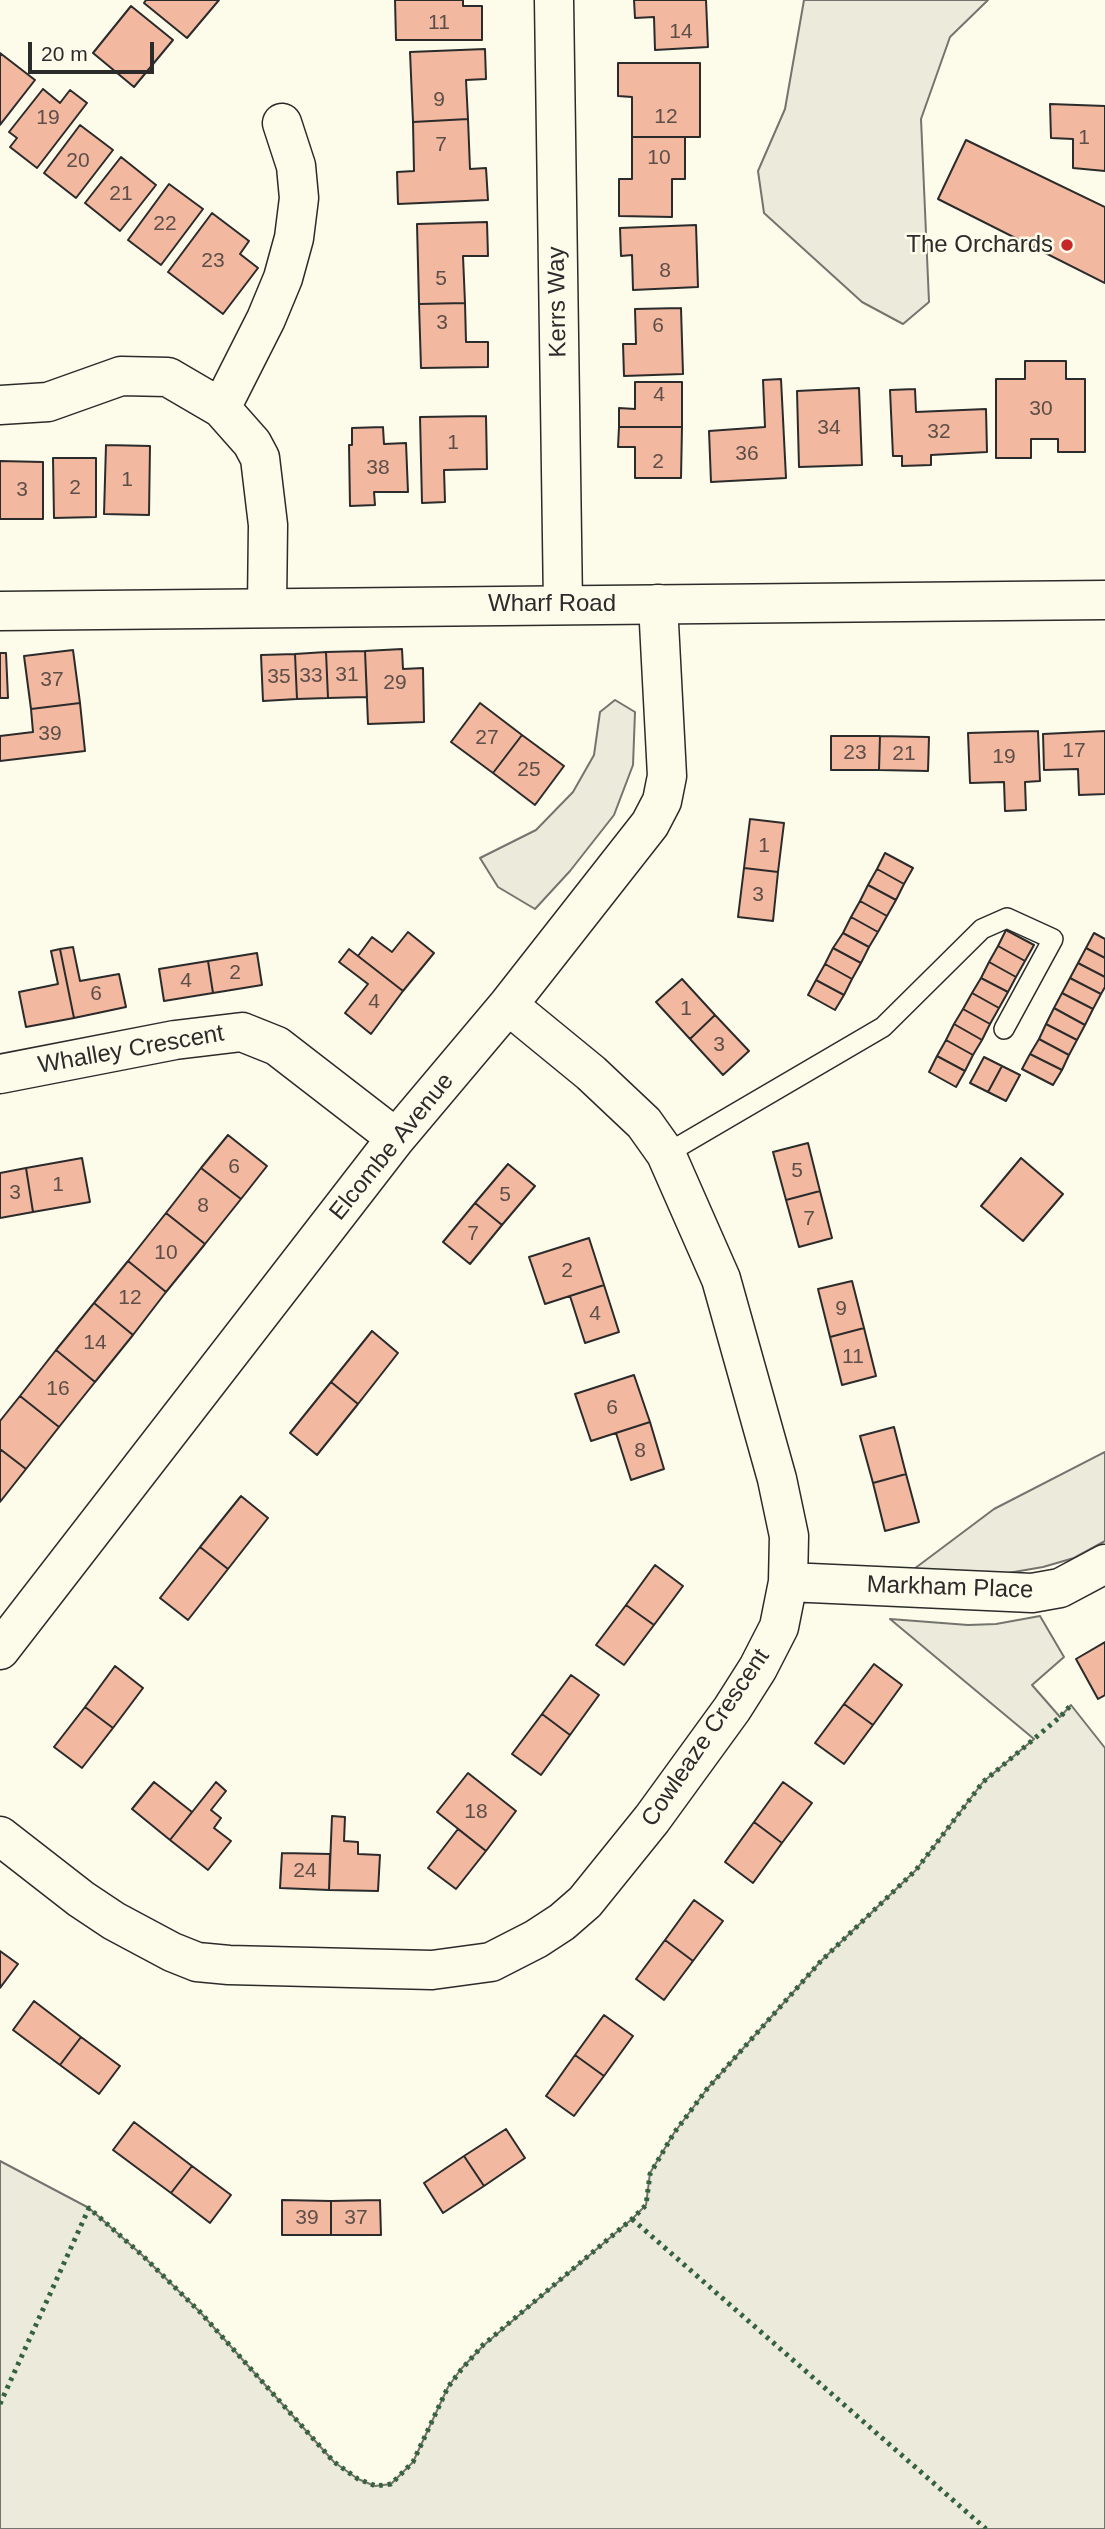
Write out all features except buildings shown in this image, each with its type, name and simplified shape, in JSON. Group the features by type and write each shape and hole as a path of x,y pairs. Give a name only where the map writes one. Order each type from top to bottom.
{"street":[{"name":"Kerrs Way","path":"554,0 563,604"},
{"path":"221,408 267,319 283,278 294,238 299,198 296,166 282,123"},
{"path":"0,405 48,402 121,376 168,377 221,408 252,443 260,458 268,525 267,607"},
{"name":"Wharf Road","path":"0,611 1105,600"},
{"name":"Elcombe Avenue","path":"6,1630 396,1138 508,1005 650,824 662,801 667,776 658,604"},
{"name":"Cowleaze Crescent","path":"0,1836 103,1913 163,1948 197,1962 432,1970 491,1962 536,1939 562,1922 585,1902 652,1819 732,1709 758,1668 779,1627 788,1582 789,1535 778,1479 721,1279 666,1154 644,1123 591,1073 508,1005"},
{"name":"Whalley Crescent","path":"0,1074 175,1040 242,1032 277,1046 396,1138"},
{"name":"Markham Place","path":"788,1582 1032,1593 1060,1588 1105,1564"}],"lane":[{"path":"666,1154 883,1027 982,929 1007,918 1052,939 1004,1029"}],"shaded area":[{"path":"804,0 988,0 950,37 921,119 929,302 903,324 862,302 764,213 758,171 785,109"},
{"path":"615,700 635,712 633,765 614,815 570,871 535,909 498,887 480,858 536,830 573,792 594,755 600,712"},
{"path":"1105,1452 1105,1541 1074,1558 1008,1573 914,1569 994,1509"},
{"path":"1040,1616 1064,1657 1032,1685 1060,1717 1071,1705 1105,1748 1105,2529 0,2529 0,2161 89,2208 200,2312 334,2462 358,2479 375,2486 391,2484 413,2462 448,2387 461,2369 484,2345 646,2205 650,2173 674,2133 707,2089 821,1961 916,1870 983,1782 1034,1739 890,1619 968,1625 996,1624"}],"hedge":[{"path":"0,2404 89,2208 200,2312 334,2462 358,2479 376,2486 391,2484 413,2462 448,2387 461,2370 483,2345 646,2205 650,2174 674,2133 707,2089 821,1961 916,1870 983,1782 1071,1705"},
{"path":"632,2219 986,2529"}],"place":[{"name":"The Orchards","path":"1067,245"}]}
